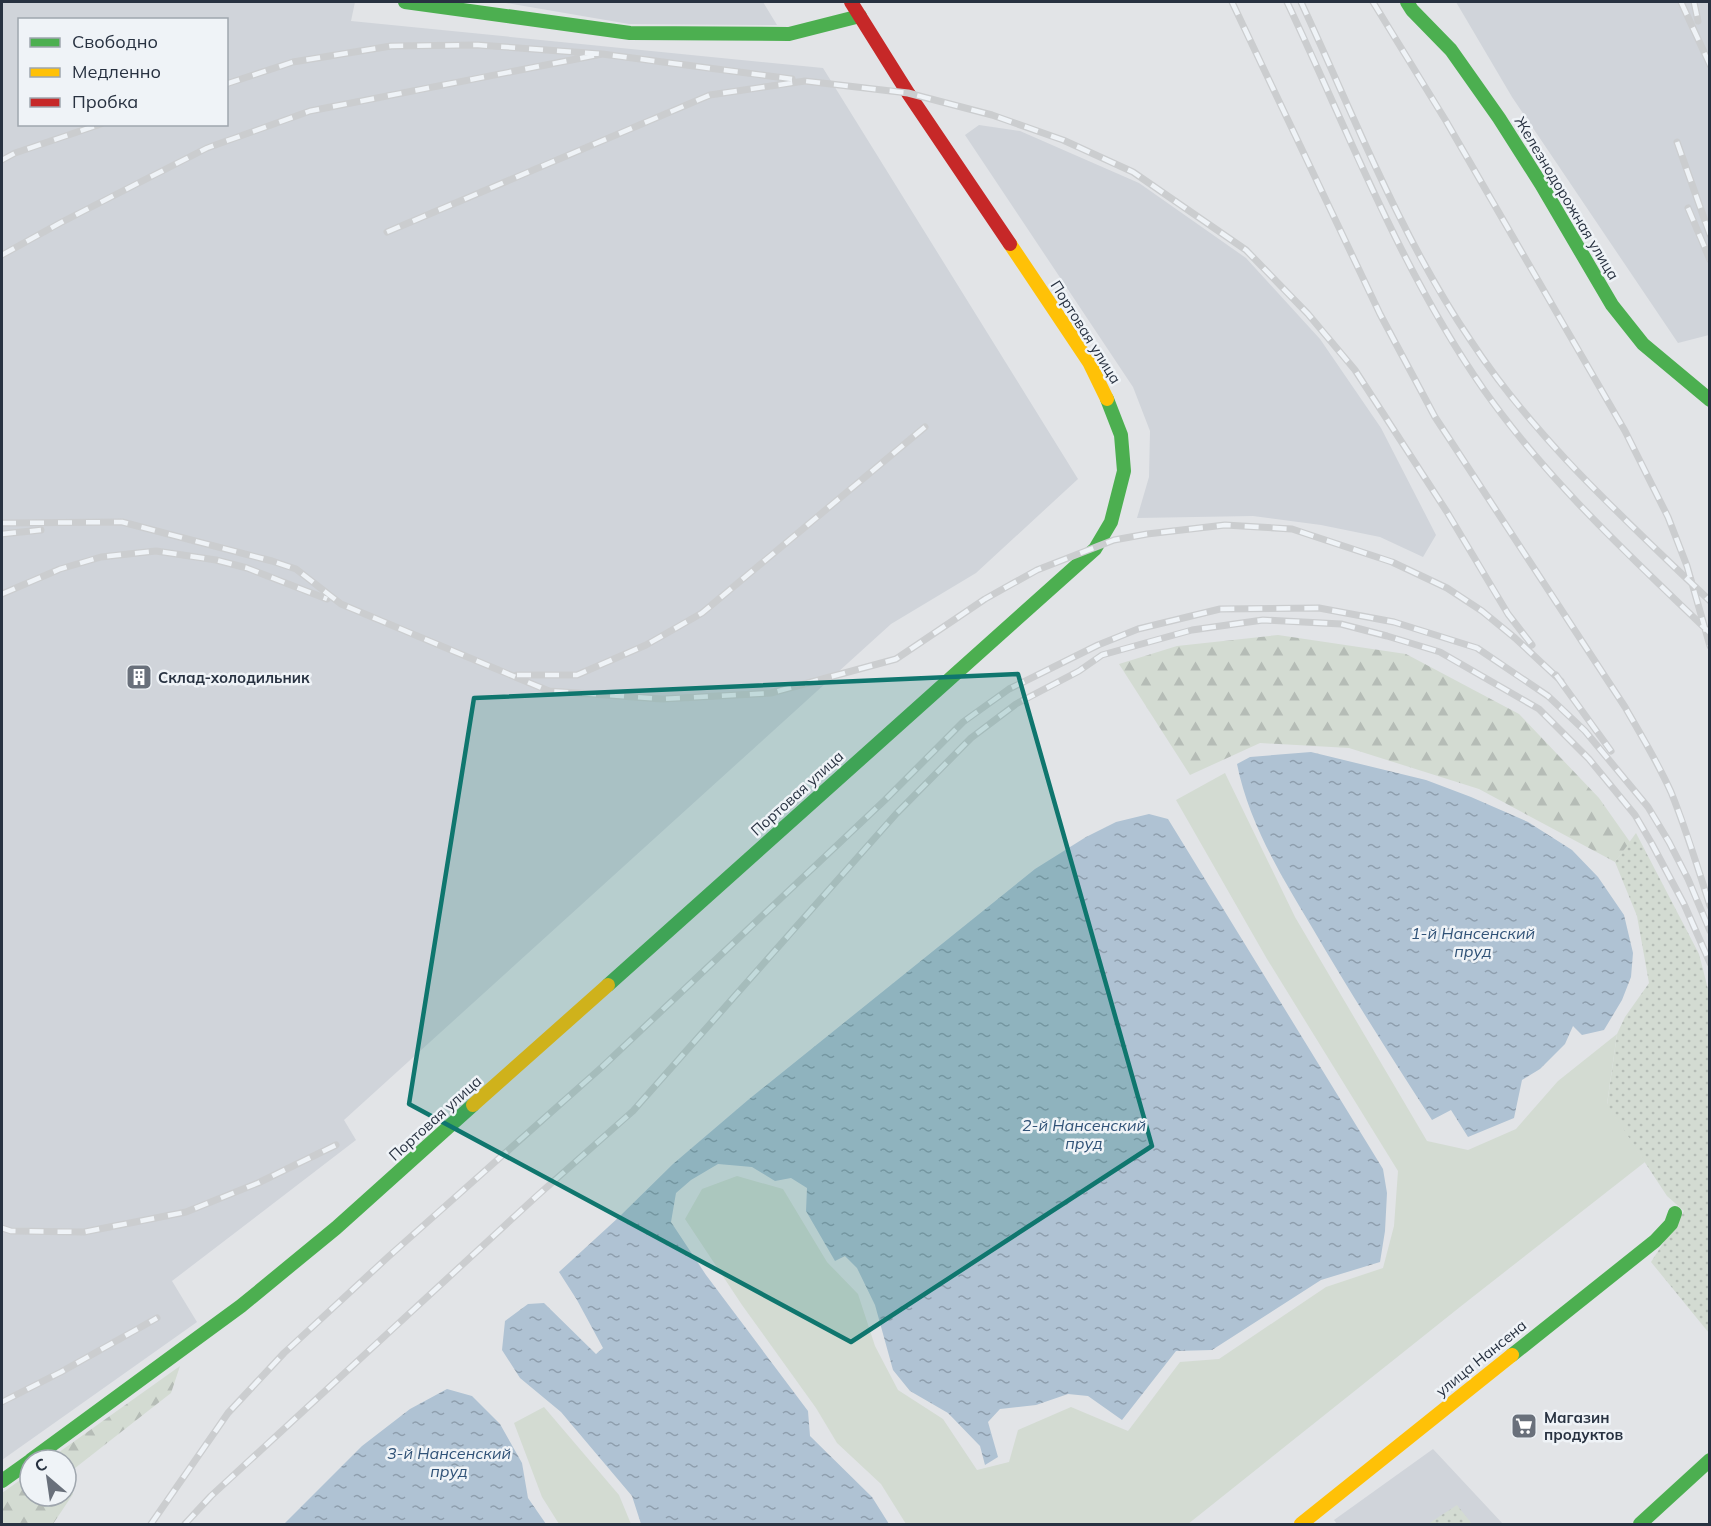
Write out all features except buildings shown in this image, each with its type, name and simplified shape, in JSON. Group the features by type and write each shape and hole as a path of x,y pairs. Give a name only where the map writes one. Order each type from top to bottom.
{"main road":[{"path":"405,2 630,33 789,34 860,16"},
{"name":"Портовая улица","path":"47,1448 241,1306 336,1228 1095,549 1111,522 1124,471 1121,435 1107,398 1089,362 909,93 851,2"},
{"name":"Железнодорожная улица","path":"1407,2 1451,50 1499,118 1612,304 1643,344 1710,400"},
{"name":"улица Нансена","path":"1301,1524 1655,1241 1671,1224 1675,1213"},
{"path":"1640,1524 1710,1460"},
{"name":"Портовая улица","path":"2,1481 18,1469"}],"highlighted area":[{"path":"1018,674 1152,1146 851,1342 409,1104 474,698"}],"shaded area":[{"path":"2,2 355,2 351,21 823,68 1078,479 976,573 891,624 344,1120 356,1140 172,1281 197,1322 2,1460"},
{"path":"500,2 763,2 777,25 629,24"},
{"path":"1456,2 1709,2 1709,335 1678,343 1512,97"},
{"path":"979,125 1020,131 1139,183 1246,258 1320,339 1381,428 1436,535 1423,557 1380,537 1321,525 1253,516 1137,518 1149,477 1150,431 1133,387 965,135"},
{"path":"1433,1449 1503,1524 1337,1524 1334,1520"}],"green space":[{"path":"1278,635 1406,654 1519,714 1599,798 1630,842 1615,862 1479,789 1349,748 1260,743 1190,775 1119,664 1177,646"},
{"path":"1225,773 1295,917 1427,1141 1468,1150 1516,1129 1558,1081 1617,1034 1607,1104 1645,1162 1188,1524 906,1524 881,1484 837,1443 816,1408 742,1305 685,1219 702,1189 737,1176 783,1189 827,1262 858,1294 875,1346 898,1390 943,1419 977,1470 1009,1462 1018,1430 1071,1407 1128,1431 1180,1362 1219,1359 1326,1287 1383,1268 1394,1226 1398,1171 1267,959 1176,800"},
{"path":"1636,833 1699,954 1709,993 1709,1333 1651,1262 1684,1211 1667,1196 1607,1105 1617,1034 1625,1017 1649,983 1637,916 1615,862"},
{"path":"180,1366 171,1393 78,1466 78,1448 65,1448"},
{"path":"544,1407 619,1495 631,1524 559,1524 542,1497 514,1423"},
{"path":"18,1482 18,1508 64,1508 53,1524 2,1524 2,1493"},
{"path":"1457,1505 1472,1524 1428,1524"}],"water":[{"name":"1-й Нансенский пруд","path":"1311,752 1426,780 1528,822 1572,850 1598,877 1624,915 1633,953 1631,977 1622,1000 1604,1030 1582,1035 1573,1026 1565,1044 1540,1069 1522,1080 1514,1118 1468,1137 1451,1110 1432,1120 1278,870 1258,829 1242,786 1237,764 1250,757"},
{"name":"2-й Нансенский пруд","path":"1149,814 1168,819 1383,1169 1387,1193 1385,1231 1380,1262 1321,1280 1212,1350 1176,1351 1122,1420 1088,1396 1068,1394 1036,1405 1000,1409 988,1422 998,1457 985,1465 980,1446 948,1413 910,1391 893,1370 875,1305 857,1268 845,1256 835,1261 806,1211 807,1188 791,1178 775,1181 752,1167 718,1164 691,1180 676,1193 671,1222 706,1275 808,1411 810,1436 872,1497 889,1524 641,1524 632,1496 561,1412 520,1378 502,1350 505,1321 528,1304 544,1303 596,1354 603,1348 559,1272 673,1164 748,1100 1035,869 1086,837 1116,822"},
{"name":"3-й Нансенский пруд","path":"447,1389 472,1396 500,1424 522,1463 528,1498 546,1524 284,1524 362,1446 410,1409"}],"railway":[{"path":"1232,2 1380,314 1435,417 1625,707 1655,760 1671,792 1710,906"},
{"path":"1287,2 1402,249 1454,345 1484,390 1535,456 1563,487 1710,633"},
{"path":"1301,2 1400,218 1445,301 1471,341 1496,377 1553,445 1614,509 1710,601"},
{"path":"1373,2 1446,121 1625,431 1668,517 1687,566 1710,646"},
{"path":"1681,2 1710,65"},
{"path":"1694,2 1698,21"},
{"path":"228,83 293,62 391,46 478,45 602,54 792,79"},
{"path":"2,255 207,148 310,111 602,54"},
{"path":"387,232 710,95 805,81 908,93 992,115 1063,140 1133,172 1246,250 1308,314 1355,370 1447,512 1508,614 1532,645"},
{"path":"2,160 15,153 95,126"},
{"path":"1677,142 1710,235"},
{"path":"1688,208 1710,260"},
{"path":"517,675 577,675 646,645 702,613 925,427"},
{"path":"2,523 122,522 272,561 296,569 341,604 549,691 662,699 771,693 896,659 985,599 1037,570 1114,540 1225,525 1292,529 1392,562 1447,588 1482,611 1561,681"},
{"path":"2,534 41,530"},
{"path":"2,594 60,569 101,557 156,551 216,560 247,568 327,599"},
{"path":"151,1524 228,1413 284,1353 388,1257 602,1067 885,800 963,722 1009,689 1098,645 1138,629 1220,609 1319,608 1394,622 1477,648 1548,696 1585,731 1648,807 1688,879 1710,931"},
{"path":"185,1524 211,1496 538,1195 633,1111 896,814 971,738 1016,704 1079,671 1102,655 1192,630 1263,620 1341,624 1440,652 1539,709 1589,759 1635,815 1684,904 1710,963"},
{"path":"1556,675 1611,751"},
{"path":"2,1228 11,1231 84,1232 186,1212 258,1183 336,1145"},
{"path":"2,1402 157,1318"}],"traffic: fast":[{"path":"405,2 630,33 789,34 860,16"},
{"path":"1407,2 1451,50 1499,118 1541,184 1612,305 1643,344 1710,400"},
{"path":"608,985 1095,549 1111,522 1124,471 1121,435 1107,399"},
{"path":"47,1448 241,1306 336,1228 473,1105"},
{"path":"1512,1355 1655,1241 1671,1224 1675,1213"},
{"path":"1640,1524 1710,1460"},
{"path":"2,1481 18,1470"}],"traffic: slow":[{"path":"1010,244 1089,362 1107,399"},
{"path":"473,1105 608,985"},
{"path":"1301,1524 1512,1355"}],"traffic: jam":[{"path":"851,2 908,93 1010,244"}],"place":[{"name":"Склад-холодильник","path":"139,677"},
{"name":"Магазин продуктов","path":"1524,1426"}]}
